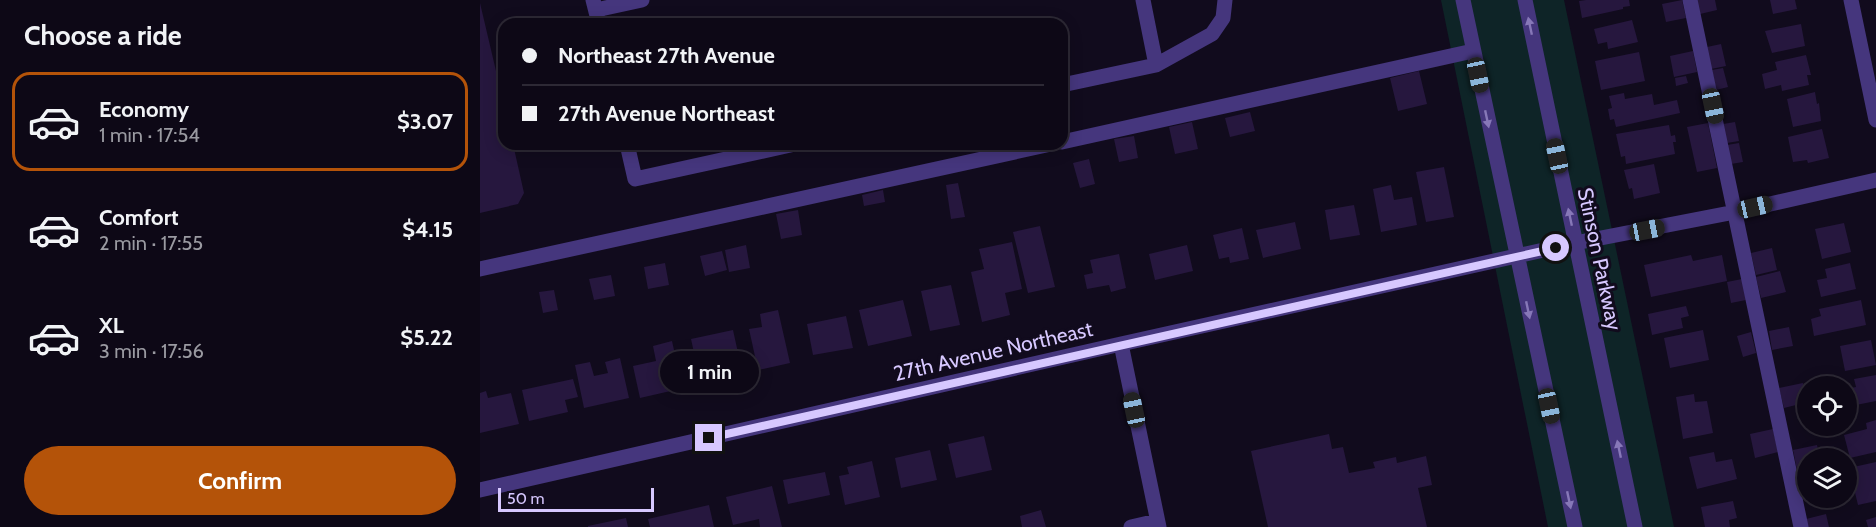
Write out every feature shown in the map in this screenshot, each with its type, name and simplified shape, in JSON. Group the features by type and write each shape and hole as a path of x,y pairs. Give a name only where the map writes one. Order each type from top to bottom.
{"street":[{"path":"596,11 642,0"},
{"path":"1143,0 1156,65"},
{"path":"1068,84 1156,65 1212,34 1223,18 1225,0"},
{"path":"1463,0 1575,527"},
{"name":"Stinson Parkway","path":"1525,0 1635,527"},
{"path":"1690,0 1801,527"},
{"path":"1851,0 1876,120"},
{"path":"1068,141 1473,51"},
{"path":"628,150 635,179 768,150"},
{"path":"480,269 1024,150"},
{"name":"27th Avenue Northeast","path":"480,490 1575,243 1735,212 1876,180"},
{"path":"1121,344 1158,524 1131,527"}],"green space":[{"path":"1441,0 1564,0 1674,527 1548,527"}],"building":[{"path":"1629,0 1630,6 1582,18 1579,1"},
{"path":"1682,0 1686,18 1666,22 1662,4"},
{"path":"1696,0 1715,0 1717,10 1700,14"},
{"path":"1770,0 1795,0 1797,9 1773,14"},
{"path":"480,3 498,80 498,150 514,150 524,193 518,204 480,213"},
{"path":"1632,20 1638,42 1608,49 1607,42 1598,44 1594,29"},
{"path":"1801,24 1805,46 1772,53 1765,31"},
{"path":"1721,44 1726,66 1711,69 1707,47"},
{"path":"1693,51 1697,72 1674,77 1670,56"},
{"path":"1639,52 1645,81 1601,90 1595,61"},
{"path":"1806,55 1811,75 1807,75 1809,85 1782,91 1781,85 1765,89 1762,74 1777,70 1775,62"},
{"path":"1723,68 1728,87 1716,90 1712,70"},
{"path":"1419,71 1427,104 1398,111 1390,78"},
{"path":"1686,76 1688,83 1676,86 1675,78"},
{"path":"1815,92 1821,121 1793,127 1787,99"},
{"path":"1624,93 1625,99 1652,94 1654,105 1677,100 1680,113 1616,127 1614,119 1610,120 1608,109 1612,108 1609,96"},
{"path":"1250,112 1255,131 1230,137 1225,118"},
{"path":"1192,122 1198,149 1175,154 1169,127"},
{"path":"1735,122 1739,141 1727,143 1723,124"},
{"path":"1708,123 1717,168 1697,172 1687,127"},
{"path":"1669,125 1671,136 1675,135 1676,142 1673,142 1675,154 1626,164 1625,156 1621,157 1616,134"},
{"path":"1822,129 1829,158 1808,163 1807,160 1793,162 1788,137"},
{"path":"1134,136 1138,158 1119,162 1114,139"},
{"path":"1739,143 1743,162 1731,164 1727,145"},
{"path":"1089,159 1095,184 1080,188 1073,163"},
{"path":"1654,164 1660,193 1634,199 1624,170"},
{"path":"1444,167 1454,217 1426,222 1416,172"},
{"path":"958,183 965,217 951,219 946,185"},
{"path":"1391,185 1394,200 1412,197 1417,225 1381,232 1373,189"},
{"path":"883,190 885,202 864,206 862,195"},
{"path":"1354,205 1360,235 1330,240 1325,210"},
{"path":"798,210 802,235 781,239 776,214"},
{"path":"1295,222 1301,249 1263,258 1256,230"},
{"path":"1844,223 1851,252 1822,259 1815,229"},
{"path":"1040,226 1055,287 1028,293 1013,232"},
{"path":"1242,228 1249,259 1230,263 1229,257 1219,259 1213,235"},
{"path":"1012,242 1022,289 1005,293 1010,315 982,322 971,272 984,269 979,249"},
{"path":"746,245 750,268 729,272 725,250"},
{"path":"1187,245 1193,271 1155,280 1149,254"},
{"path":"1772,248 1777,270 1756,275 1751,253"},
{"path":"722,251 727,270 705,276 700,256"},
{"path":"1119,254 1126,288 1111,292 1109,285 1087,289 1084,275 1093,273 1090,260"},
{"path":"1691,255 1693,261 1722,255 1727,281 1651,297 1644,265"},
{"path":"665,263 669,285 648,289 644,267"},
{"path":"1850,263 1856,289 1821,297 1817,280 1827,278 1825,269"},
{"path":"1780,271 1786,292 1761,298 1756,277"},
{"path":"611,275 615,296 594,300 589,279"},
{"path":"1742,279 1746,300 1731,303 1727,282"},
{"path":"951,285 960,325 930,331 921,291"},
{"path":"554,290 558,310 543,313 539,292"},
{"path":"903,300 912,336 868,346 859,310"},
{"path":"1861,300 1866,325 1814,336 1811,319 1821,316 1819,309"},
{"path":"1686,306 1689,316 1681,318 1683,328 1652,335 1648,314"},
{"path":"778,310 790,363 758,370 749,329 762,327 760,314"},
{"path":"846,316 853,348 813,355 807,324"},
{"path":"1789,327 1793,346 1772,350 1769,331"},
{"path":"733,330 742,371 700,380 691,339"},
{"path":"1703,330 1709,360 1670,368 1664,338"},
{"path":"1751,332 1756,353 1743,357 1737,336"},
{"path":"1871,340 1876,365 1845,371 1840,346"},
{"path":"672,341 678,368 684,367 688,387 640,398 633,366 656,361 653,346"},
{"path":"620,358 629,398 584,408 575,365 590,362 594,376 608,373 605,362"},
{"path":"1876,375 1876,401 1857,405 1857,378"},
{"path":"573,379 578,397 565,400 568,412 529,421 522,390"},
{"path":"1797,384 1797,405 1784,408 1779,388"},
{"path":"486,391 488,398 511,393 519,424 480,433 480,393"},
{"path":"1694,394 1695,402 1707,401 1713,433 1683,439 1676,397"},
{"path":"1876,420 1876,452 1857,456 1857,448 1847,448 1844,436 1857,436 1857,432 1867,429 1866,423"},
{"path":"1773,429 1778,452 1755,458 1750,434"},
{"path":"1329,434 1332,449 1343,447 1349,473 1375,468 1373,462 1396,457 1397,463 1426,456 1432,485 1418,488 1427,527 1268,527 1251,451"},
{"path":"984,436 992,470 956,478 948,444"},
{"path":"1817,445 1818,448 1803,448"},
{"path":"1797,449 1797,470 1793,450"},
{"path":"930,450 937,480 901,488 895,458"},
{"path":"1714,452 1716,462 1732,459 1737,479 1697,489 1689,457"},
{"path":"872,461 880,497 845,505 839,476 849,474 847,467"},
{"path":"1876,462 1876,501 1858,505 1857,466"},
{"path":"825,472 830,495 788,504 783,480"},
{"path":"772,486 782,527 760,527 759,519 733,525 726,497"},
{"path":"1733,501 1737,518 1729,520 1730,527 1705,527 1701,507"},
{"path":"709,505 714,527 650,527 648,519"},
{"path":"1041,510 1046,527 1022,527 1020,516"},
{"path":"1826,514 1829,527 1808,527 1806,519"},
{"path":"1876,517 1876,527 1868,527 1866,520"},
{"path":"626,518 628,527 588,527 588,526"}],"route":[{"path":"709,438 1556,248"}]}
